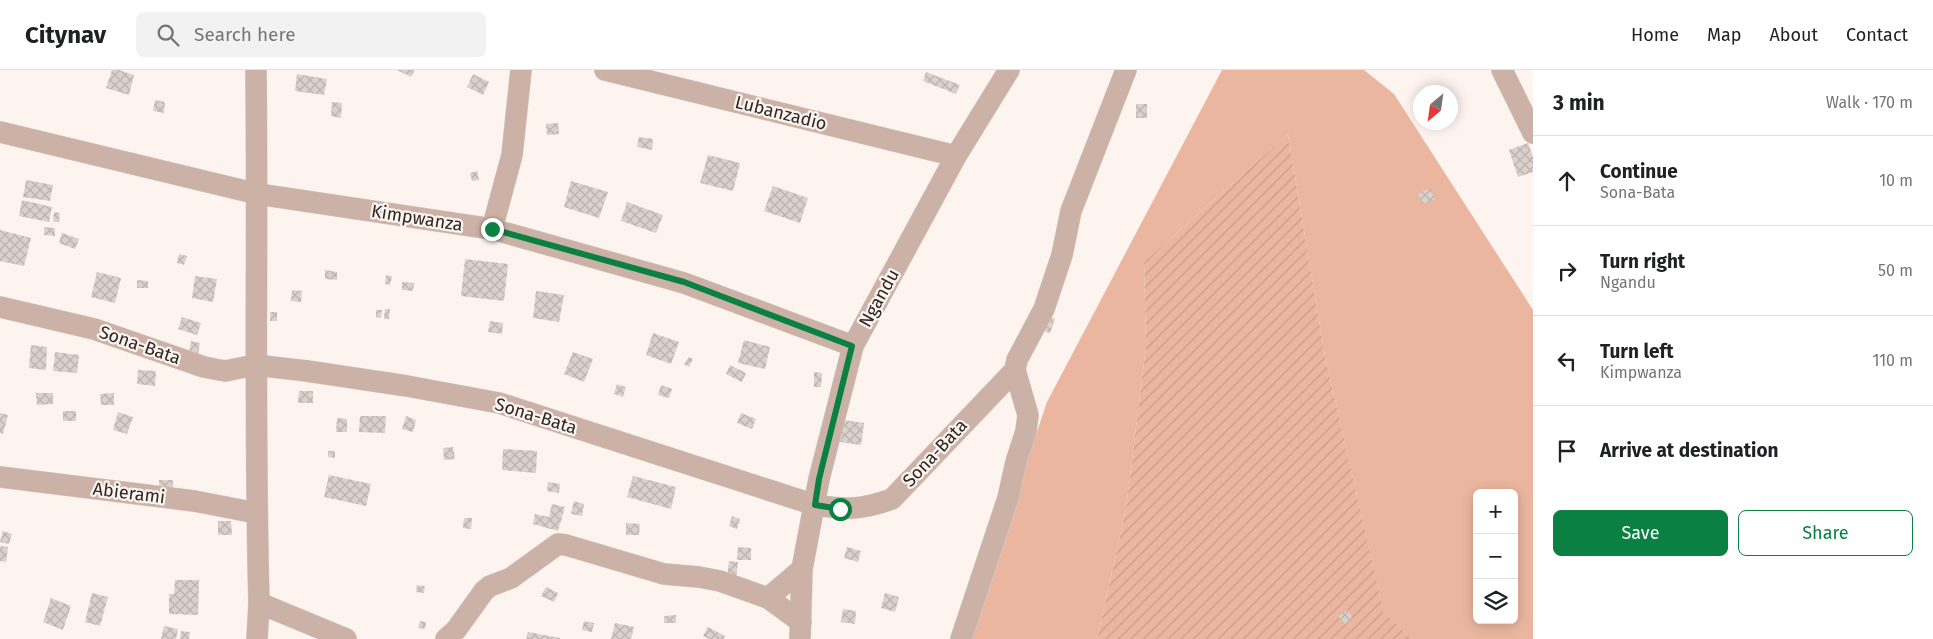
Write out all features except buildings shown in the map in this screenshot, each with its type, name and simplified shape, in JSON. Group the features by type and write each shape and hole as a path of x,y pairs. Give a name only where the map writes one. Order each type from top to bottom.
{"street":[{"path":"256,70 258,194 255,365 259,603 257,639"},
{"path":"492,229 512,155 521,70"},
{"name":"Lubanzadio","path":"605,70 956,156"},
{"name":"Ngandu","path":"801,631 802,570 819,479 852,346 956,156 1009,70"},
{"path":"961,639 1008,498 1016,462 1026,431 1028,414 1015,370 1018,360 1044,309 1062,255 1072,211 1126,70"},
{"path":"1502,70 1533,133"},
{"name":"Kimpwanza","path":"0,132 258,194 492,229 684,282 852,346"},
{"name":"Sona-Bata","path":"0,307 94,329 204,367 225,371 255,365 307,371 389,383 499,403 815,505 850,510 892,500 1015,370"},
{"name":"Abierami","path":"0,477 194,501 256,513"},
{"path":"446,639 456,630 484,591 490,586 511,578 558,544 664,574 720,581 768,598 801,631"},
{"path":"768,598 802,570"},
{"path":"259,603 346,639"}],"shaded area":[{"path":"1222,70 1364,70 1394,94 1413,124 1413,130 1417,130 1533,310 1533,639 1413,639 1384,614 1325,356 1288,134 1144,262 1146,346 1126,509 1097,639 967,639 1047,402"},
{"path":"1288,134 1325,356 1384,613 1413,639 1097,639 1126,509 1146,346 1144,262"}],"route":[{"path":"492,229 684,282 852,346 819,479 815,505 840,509"}]}
